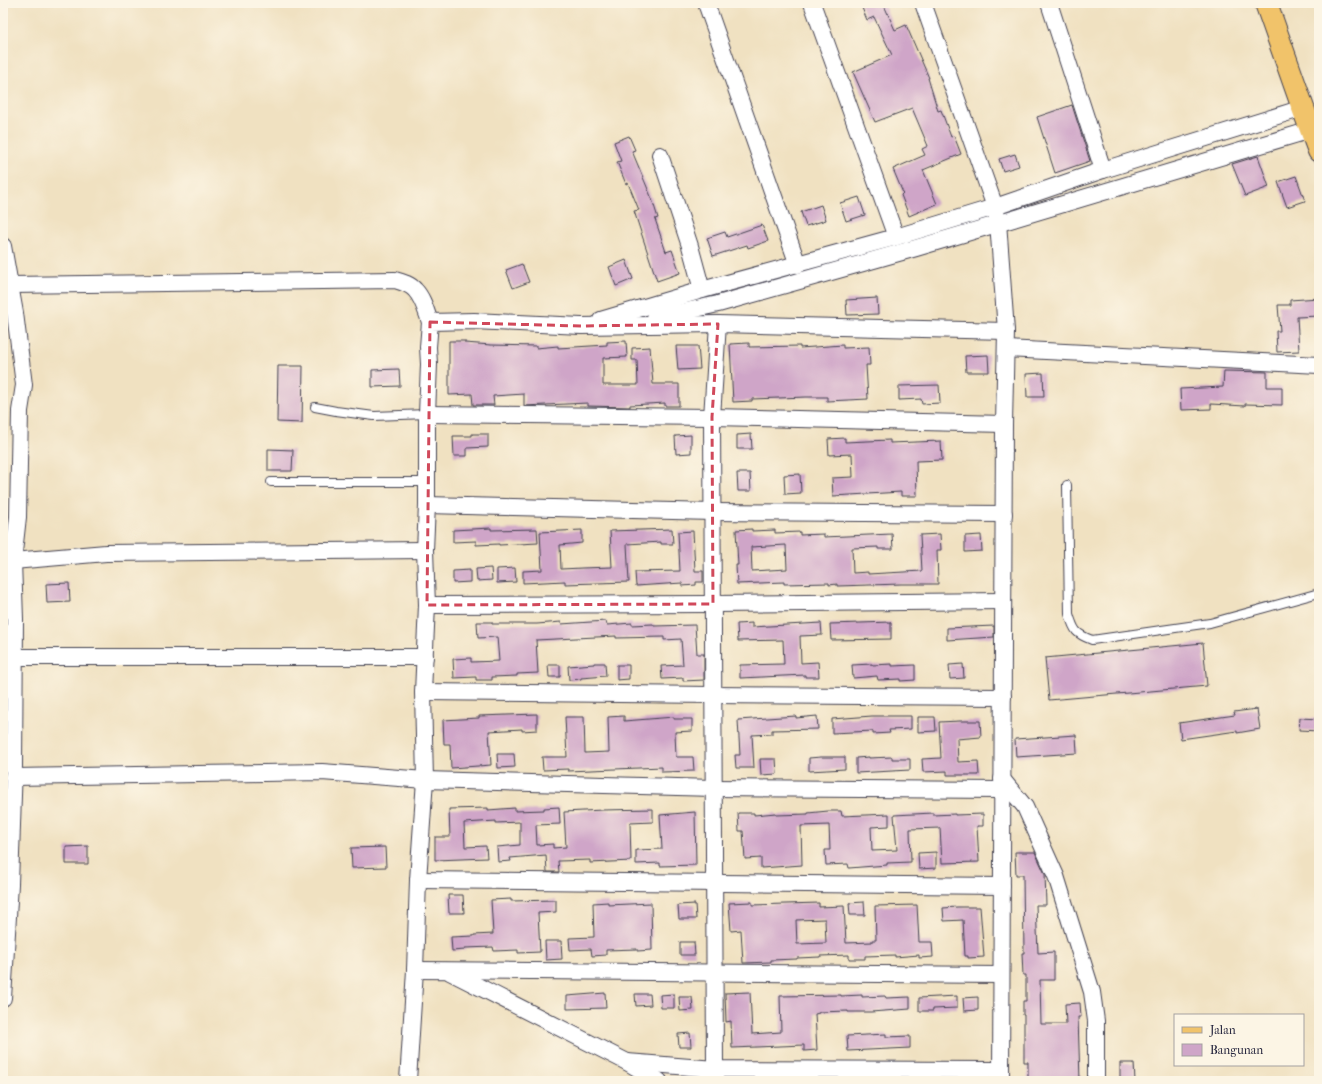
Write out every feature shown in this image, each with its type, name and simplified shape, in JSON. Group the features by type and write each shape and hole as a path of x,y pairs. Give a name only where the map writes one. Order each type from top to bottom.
{"main road":[{"path":"1266,3 1302,108 1319,152"}],"street":[{"path":"706,3 798,265"},
{"path":"812,3 896,237"},
{"path":"628,1062 715,1069 1001,1075 1004,424 1006,331 996,215 923,3"},
{"path":"1049,3 1104,170"},
{"path":"624,325 718,304 916,248 1104,170 1302,108"},
{"path":"581,326 702,290 896,237 996,215 1311,130"},
{"path":"660,155 690,246 702,290"},
{"path":"3,246 15,313 24,385 20,411 18,517 9,620 15,657 13,777 6,883 3,998"},
{"path":"10,285 395,280 409,285 415,290 423,302 430,322 428,347 429,364 425,550 427,605 423,692 425,780 418,880 415,970 408,1081"},
{"path":"430,322 474,321 581,326 718,324 1006,331"},
{"path":"715,1069 712,417 718,324"},
{"path":"1006,349 1319,364"},
{"path":"427,414 712,417 1004,424"},
{"path":"426,505 713,512 1004,514"},
{"path":"13,561 106,553 425,550"},
{"path":"427,605 1003,601"},
{"path":"15,657 425,657"},
{"path":"423,692 1003,697"},
{"path":"13,777 322,772 425,780 714,788 1002,785 1025,807 1056,876 1092,992 1096,1021 1096,1081"},
{"path":"418,880 1002,886"},
{"path":"415,970 1001,975"},
{"path":"447,970 628,1062 659,1081"}],"lane":[{"path":"315,407 374,416 427,414"},
{"path":"271,482 426,482"},
{"path":"1067,485 1069,614 1073,627 1080,636 1092,640 1210,623 1319,593"}],"highlighted area":[{"path":"430,322 581,326 718,324 712,417 713,604 427,605"}],"building":[{"path":"860,3 883,3 895,30 906,25 929,78 938,111 941,110 951,137 954,136 961,154 923,170 937,204 909,216 901,195 903,193 893,169 925,155 922,149 928,146 912,108 875,122 853,72 892,55 874,17 867,20"},
{"path":"1072,105 1090,161 1055,173 1037,117"},
{"path":"629,136 635,150 632,151 652,199 658,218 655,219 666,252 672,250 680,273 657,281 634,211 639,210 628,183 626,184 617,162 621,161 614,142"},
{"path":"1015,154 1019,166 1003,171 999,159"},
{"path":"1258,156 1269,187 1245,196 1232,164"},
{"path":"1296,176 1305,201 1287,207 1278,182"},
{"path":"859,197 865,215 846,221 840,203"},
{"path":"821,205 826,220 806,226 801,212"},
{"path":"762,225 768,241 748,248 747,245 713,256 707,238 725,232 727,237"},
{"path":"626,260 633,279 616,286 609,267"},
{"path":"522,264 529,282 513,288 506,270"},
{"path":"877,298 878,314 847,315 846,300"},
{"path":"1319,298 1319,316 1297,317 1299,351 1277,352 1276,331 1280,331 1278,305 1290,305 1290,300"},
{"path":"449,341 465,341 465,343 491,345 536,346 536,348 558,346 558,348 607,345 607,342 626,341 627,357 603,358 603,385 638,385 637,360 632,360 632,348 650,347 653,384 679,384 679,406 665,406 665,403 630,405 630,407 588,406 588,403 524,406 524,394 493,396 494,405 473,405 472,394 449,395"},
{"path":"749,343 749,347 800,346 800,348 843,345 843,348 869,347 870,365 866,365 868,399 827,401 827,397 806,397 752,399 752,401 733,402 730,344"},
{"path":"676,346 698,346 700,369 678,370"},
{"path":"988,355 989,372 966,372 965,356"},
{"path":"278,366 303,366 302,423 277,422"},
{"path":"399,369 400,386 372,387 372,370"},
{"path":"1224,371 1267,372 1267,387 1282,387 1282,405 1245,404 1245,406 1211,404 1211,409 1181,410 1180,389 1223,387"},
{"path":"1043,373 1044,397 1027,397 1026,374"},
{"path":"939,385 940,403 922,404 921,399 899,400 899,386"},
{"path":"472,434 488,434 488,447 467,448 467,456 454,456 453,436 472,436"},
{"path":"751,434 752,449 737,449 737,435"},
{"path":"691,435 691,453 676,454 675,436"},
{"path":"845,438 845,442 890,440 890,443 941,441 942,460 916,461 917,496 901,496 901,492 833,496 832,478 853,477 852,454 829,455 828,439"},
{"path":"268,449 293,450 292,471 268,471"},
{"path":"737,473 750,473 751,491 738,491"},
{"path":"800,474 801,493 785,494 784,475"},
{"path":"491,528 491,530 537,529 538,543 476,545 476,541 453,542 453,530"},
{"path":"672,529 673,544 661,544 661,542 627,544 629,582 565,584 565,581 523,583 523,571 542,570 540,532 582,530 582,543 560,545 561,569 612,567 610,531"},
{"path":"736,530 775,530 775,533 800,532 800,535 824,534 824,537 892,534 893,549 878,549 878,547 852,548 853,573 868,572 868,574 922,571 920,535 940,534 941,550 937,550 938,584 837,586 837,584 829,585 829,583 784,584 784,582 737,584 736,565 738,565","holes":["786,545 787,569 752,571 751,547"]},
{"path":"693,531 695,571 703,571 703,582 696,582 696,585 682,586 682,583 636,586 635,572 680,571 678,532"},
{"path":"981,535 982,551 965,552 965,536"},
{"path":"491,568 492,580 477,581 476,569"},
{"path":"515,568 516,582 497,583 497,569"},
{"path":"470,570 470,582 453,583 453,571"},
{"path":"69,583 70,602 47,603 46,584"},
{"path":"606,621 607,625 632,623 632,625 653,624 654,626 695,625 697,654 704,654 704,680 683,681 683,678 662,679 661,666 683,665 681,639 664,640 664,637 616,638 616,636 536,640 538,673 492,677 492,680 476,680 476,677 454,678 453,659 471,658 471,662 499,661 497,637 478,638 477,622 492,622 492,624 537,624 561,622 561,624"},
{"path":"891,622 891,639 831,640 830,624"},
{"path":"752,623 752,627 821,623 822,635 800,636 801,663 818,662 819,677 805,677 805,675 740,678 740,665 784,664 783,640 738,641 737,624"},
{"path":"994,626 994,637 947,640 947,628"},
{"path":"1203,643 1207,686 1049,700 1045,658"},
{"path":"605,663 606,676 569,680 568,666"},
{"path":"892,664 892,666 915,665 915,680 878,680 877,676 853,678 852,665"},
{"path":"963,664 964,678 950,679 949,665"},
{"path":"548,665 560,665 560,677 549,677"},
{"path":"617,665 629,665 629,679 617,680"},
{"path":"1257,709 1260,729 1181,739 1179,723 1235,715 1234,712"},
{"path":"537,714 537,730 522,731 522,729 489,731 491,765 451,768 450,744 444,744 443,720 479,718 479,716"},
{"path":"624,716 624,721 674,717 674,719 692,719 692,731 675,732 676,757 693,757 694,771 662,772 662,767 568,771 568,769 543,770 542,757 567,757 565,717 584,717 585,753 609,752 608,717"},
{"path":"796,716 796,718 817,716 818,729 772,730 772,734 752,735 754,768 736,768 735,755 740,755 738,720"},
{"path":"872,716 911,716 911,729 889,730 890,733 873,734 873,731 832,733 832,719"},
{"path":"918,717 935,717 936,731 918,732"},
{"path":"1300,718 1319,719 1319,731 1299,730"},
{"path":"980,721 981,737 957,739 958,762 978,761 979,775 947,775 947,771 923,772 922,759 941,758 939,722"},
{"path":"1076,735 1077,753 1016,757 1015,739"},
{"path":"497,754 514,754 515,767 498,768"},
{"path":"845,757 845,769 809,771 809,758"},
{"path":"869,757 910,759 910,770 856,773 856,758"},
{"path":"760,759 776,759 777,774 761,775"},
{"path":"559,807 560,824 536,825 537,845 553,844 553,848 566,847 564,812 653,809 653,822 630,823 631,861 590,863 590,860 558,861 559,872 547,872 546,855 510,858 511,861 498,862 497,847 520,845 520,822 496,823 496,821 464,823 465,847 486,846 487,858 435,860 435,837 450,837 449,809 488,808 488,810 515,808 515,811 544,810 544,808"},
{"path":"841,811 842,816 889,814 889,826 871,827 872,851 897,850 894,815 933,813 933,815 983,814 983,826 977,826 979,862 942,863 940,828 910,829 911,862 887,863 887,865 849,868 848,864 826,865 825,850 830,850 829,825 801,826 802,865 761,868 761,858 745,859 743,831 739,831 738,813 754,813 754,815 776,813 776,815 808,814"},
{"path":"695,812 696,865 660,866 660,863 636,864 636,850 662,849 660,815"},
{"path":"88,846 88,864 66,864 66,847"},
{"path":"385,847 386,867 352,868 351,848"},
{"path":"936,852 936,868 919,869 918,853"},
{"path":"1015,852 1035,852 1045,874 1046,905 1036,905 1038,953 1054,952 1054,980 1040,980 1041,1024 1066,1024 1065,1004 1080,1003 1081,1017 1078,1017 1080,1081 1028,1081 1028,1062 1024,1062 1023,1001 1026,1001 1026,975 1023,975 1022,953 1024,953 1023,875 1016,875"},
{"path":"448,895 463,895 464,913 449,913"},
{"path":"511,899 511,901 556,900 556,912 538,913 540,952 518,953 518,950 494,951 493,947 465,948 465,950 452,951 451,937 493,934 491,900"},
{"path":"608,902 608,905 651,903 652,950 606,950 606,955 592,956 591,949 570,950 569,938 594,937 593,903"},
{"path":"752,902 752,905 819,903 819,907 844,906 846,943 872,942 872,940 876,940 875,906 917,905 919,942 932,942 933,957 919,958 919,955 895,957 895,955 865,956 865,959 849,959 849,955 743,963 741,930 731,931 729,903","holes":["825,919 826,943 797,944 796,920"]},
{"path":"864,902 865,915 850,915 849,903"},
{"path":"695,904 696,919 679,919 678,905"},
{"path":"980,907 984,957 968,958 968,956 965,956 963,920 944,921 943,908"},
{"path":"545,941 561,941 562,959 546,960"},
{"path":"680,942 694,942 695,955 680,955"},
{"path":"750,992 752,1034 781,1032 780,996 862,995 862,997 885,996 886,998 910,997 910,1009 871,1012 819,1012 815,1014 817,1050 804,1051 804,1045 732,1048 731,1021 726,1022 725,993"},
{"path":"605,993 606,1008 567,1009 567,996"},
{"path":"635,994 650,994 651,1005 636,1006"},
{"path":"674,994 674,1008 661,1008 660,995"},
{"path":"957,996 957,1008 919,1011 919,998"},
{"path":"679,997 692,997 693,1010 680,1011"},
{"path":"978,997 978,1010 964,1011 963,998"},
{"path":"690,1033 691,1047 679,1047 678,1034"},
{"path":"886,1034 886,1037 910,1036 910,1048 848,1051 847,1036"},
{"path":"1120,1063 1134,1063 1135,1081 1120,1081"}]}
